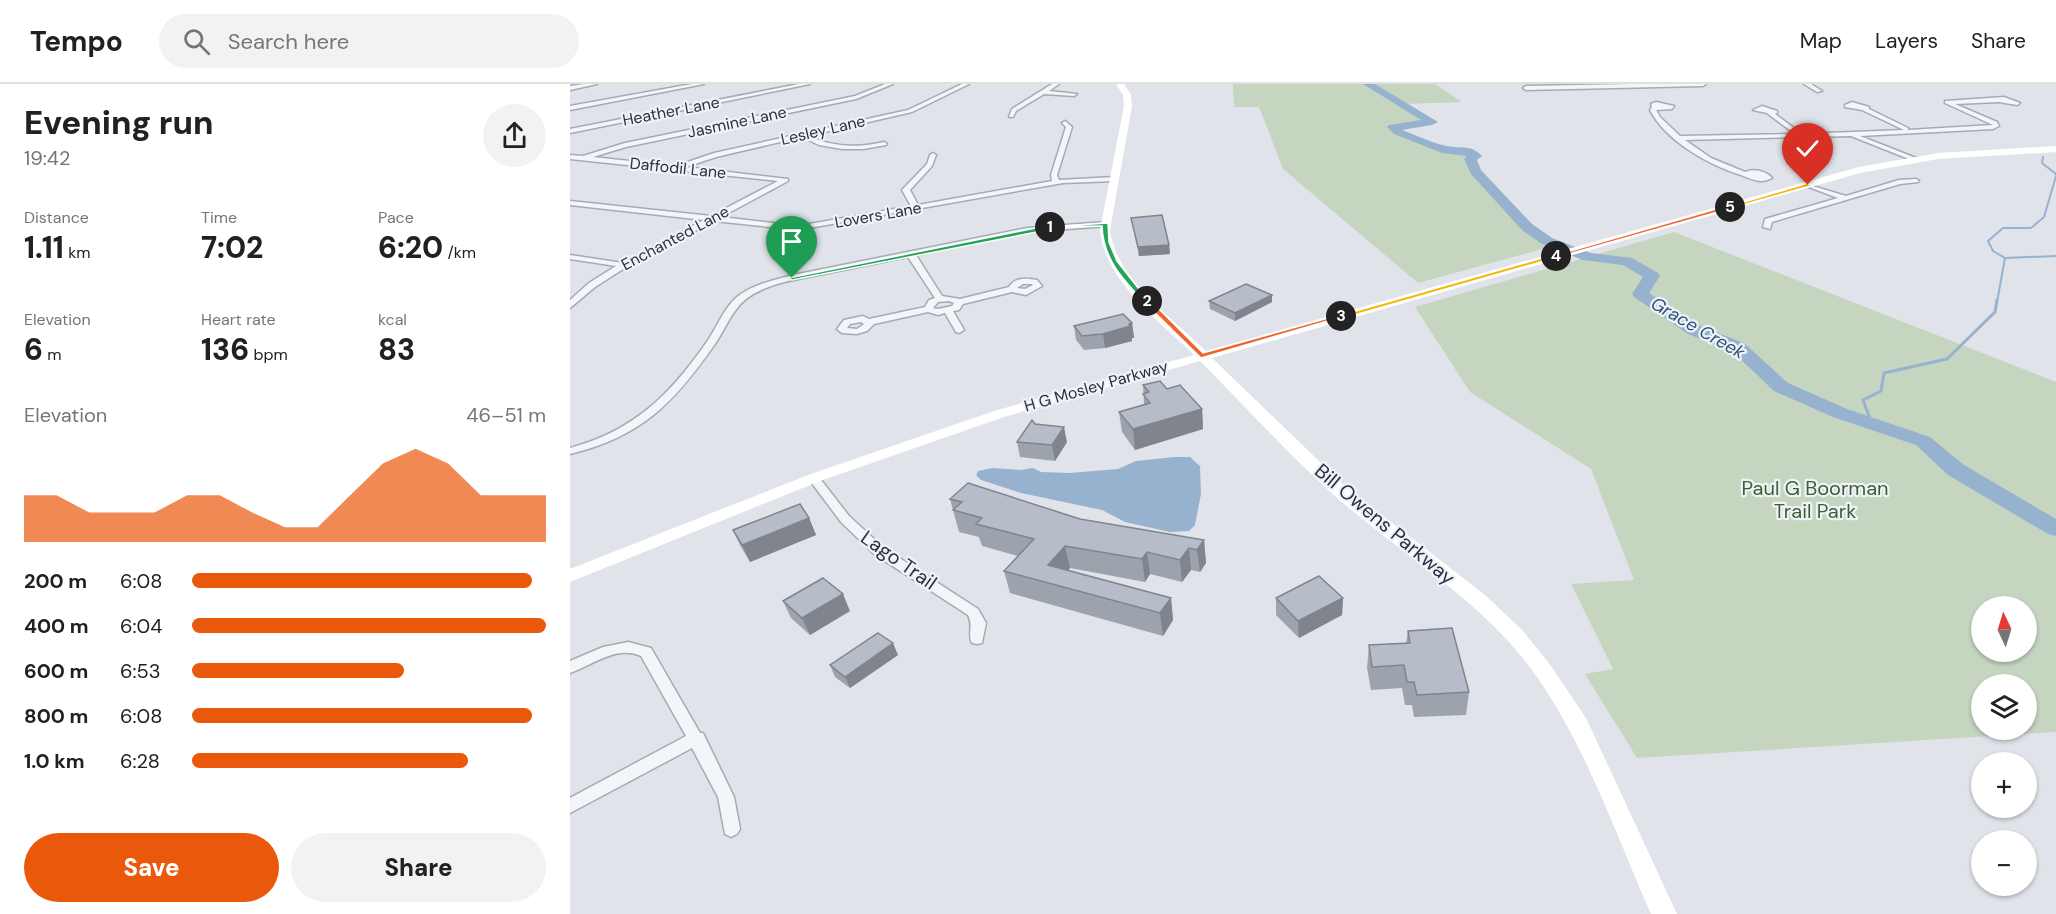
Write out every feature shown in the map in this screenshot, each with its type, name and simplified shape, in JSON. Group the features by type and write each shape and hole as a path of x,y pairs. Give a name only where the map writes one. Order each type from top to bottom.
{"main road":[{"name":"Bill Owens Parkway","path":"1120,84 1127,95 1128,106 1105,224 1107,246 1124,276 1201,356 1341,492 1478,600 1521,642 1555,687 1582,731 1664,914"},
{"name":"H G Mosley Parkway","path":"570,576 814,478 999,414 1872,167 1914,159 1975,152 2056,148"}],"street":[{"path":"570,88 594,84"},
{"path":"570,108 697,84"},
{"name":"Heather Lane","path":"570,130 807,84"},
{"name":"Jasmine Lane","path":"585,158 625,145 856,97 890,84"},
{"name":"Lesley Lane","path":"678,168 714,155 916,109 966,84"},
{"path":"1011,116 1014,110 1056,84"},
{"path":"1526,88 1703,84"},
{"path":"1807,84 1820,91"},
{"path":"757,88 765,92"},
{"path":"1044,92 1074,94"},
{"path":"1680,138 1852,135 1907,130 1993,128 1996,125 1994,122 1947,102 1997,101"},
{"path":"1655,107 1653,110 1656,116 1712,163 1745,174"},
{"path":"1864,109 1907,130"},
{"path":"1770,114 1803,136"},
{"path":"1056,182 1054,175 1069,127 1065,123"},
{"path":"802,135 829,146 865,147 884,144"},
{"path":"1852,135 1914,159"},
{"path":"916,208 906,190 930,165 933,155"},
{"name":"Daffodil Lane","path":"570,157 786,180"},
{"name":"Lovers Lane","path":"570,203 798,228 1056,182 1114,179"},
{"name":"Enchanted Lane","path":"570,305 592,285 623,265 786,180"},
{"path":"1767,227 1767,223 1772,220 1899,182 1916,181"},
{"path":"1808,185 1845,198"},
{"path":"570,451 613,438 650,416 700,358 734,305 749,293 782,280 912,256 1033,229 1105,224"},
{"path":"912,256 940,299"},
{"path":"570,257 623,265"},
{"path":"928,309 929,305 940,299 950,298 959,302 1012,289"},
{"path":"870,322 928,309 938,312 948,311 956,308 959,302"},
{"path":"948,311 959,330"},
{"name":"Lago Trail","path":"814,478 845,519 879,551 973,612 979,623 977,639"},
{"path":"570,667 611,650 633,647 648,654 697,738 726,797 731,829"},
{"path":"570,806 697,738"}],"green space":[{"path":"1233,84 1435,84 1462,102 1404,104 1432,122 1394,128 1398,132 1446,150 1467,150 1476,156 1470,159 1495,195 1534,231 1557,245 1418,283 1283,169 1259,107 1234,107"},
{"name":"Paul G Boorman Trail Park","path":"1674,232 2056,382 2056,732 2037,733 2037,674 1971,674 1971,737 1637,758 1585,674 1613,669 1571,584 1634,580 1591,469 1470,392 1415,307"}],"water":[{"path":"1190,457 1200,466 1201,494 1195,525 1189,531 1170,532 1125,522 1102,510 1021,493 981,480 976,475 978,471 992,468 1020,470 1033,468 1041,472 1069,473 1118,469 1136,461"}],"building":[{"path":"1162,215 1169,245 1138,247 1131,218"},
{"path":"1246,284 1272,295 1235,313 1209,301"},
{"path":"1123,314 1132,323 1129,324 1130,326 1103,334 1082,336 1074,326"},
{"path":"1160,381 1167,389 1180,385 1202,409 1133,429 1119,412 1150,403 1143,394 1149,392 1143,385"},
{"path":"1032,420 1035,424 1064,427 1052,445 1017,442"},
{"path":"968,483 1080,519 1204,540 1197,550 1189,548 1180,560 1147,552 1142,559 1065,546 1048,565 1171,598 1160,613 1004,571 1034,539 976,524 982,518 953,510 962,502 950,499"},
{"path":"800,504 809,518 742,545 733,530"},
{"path":"1319,576 1343,598 1298,621 1276,598"},
{"path":"823,578 843,594 802,618 783,601"},
{"path":"1452,628 1469,692 1417,695 1414,682 1407,682 1404,665 1372,667 1369,645 1410,643 1408,631"},
{"path":"878,633 893,643 845,677 830,665"}],"waterway":[{"name":"Grace Creek","path":"1368,84 1432,122 1393,127 1398,132 1446,150 1467,150 1476,156 1470,159 1475,171 1527,227 1547,241 1588,257 1627,261 1652,276 1640,294 1694,330 1738,347 1781,387 1840,413 1923,441 1956,470 2056,529"},
{"path":"2043,157 2042,163 2056,174"},
{"path":"2005,258 1993,251 1988,241 2003,228 2031,228 2044,217 2056,176"},
{"path":"2005,258 2056,256"},
{"path":"1997,302 2005,258"},
{"path":"1872,424 1863,400 1881,391 1884,373 1947,359 1995,312 1997,300"}],"route":[{"path":"792,278 912,256 1015,232 1050,227 1105,224 1107,246 1124,276 1201,356 1808,185"}]}
